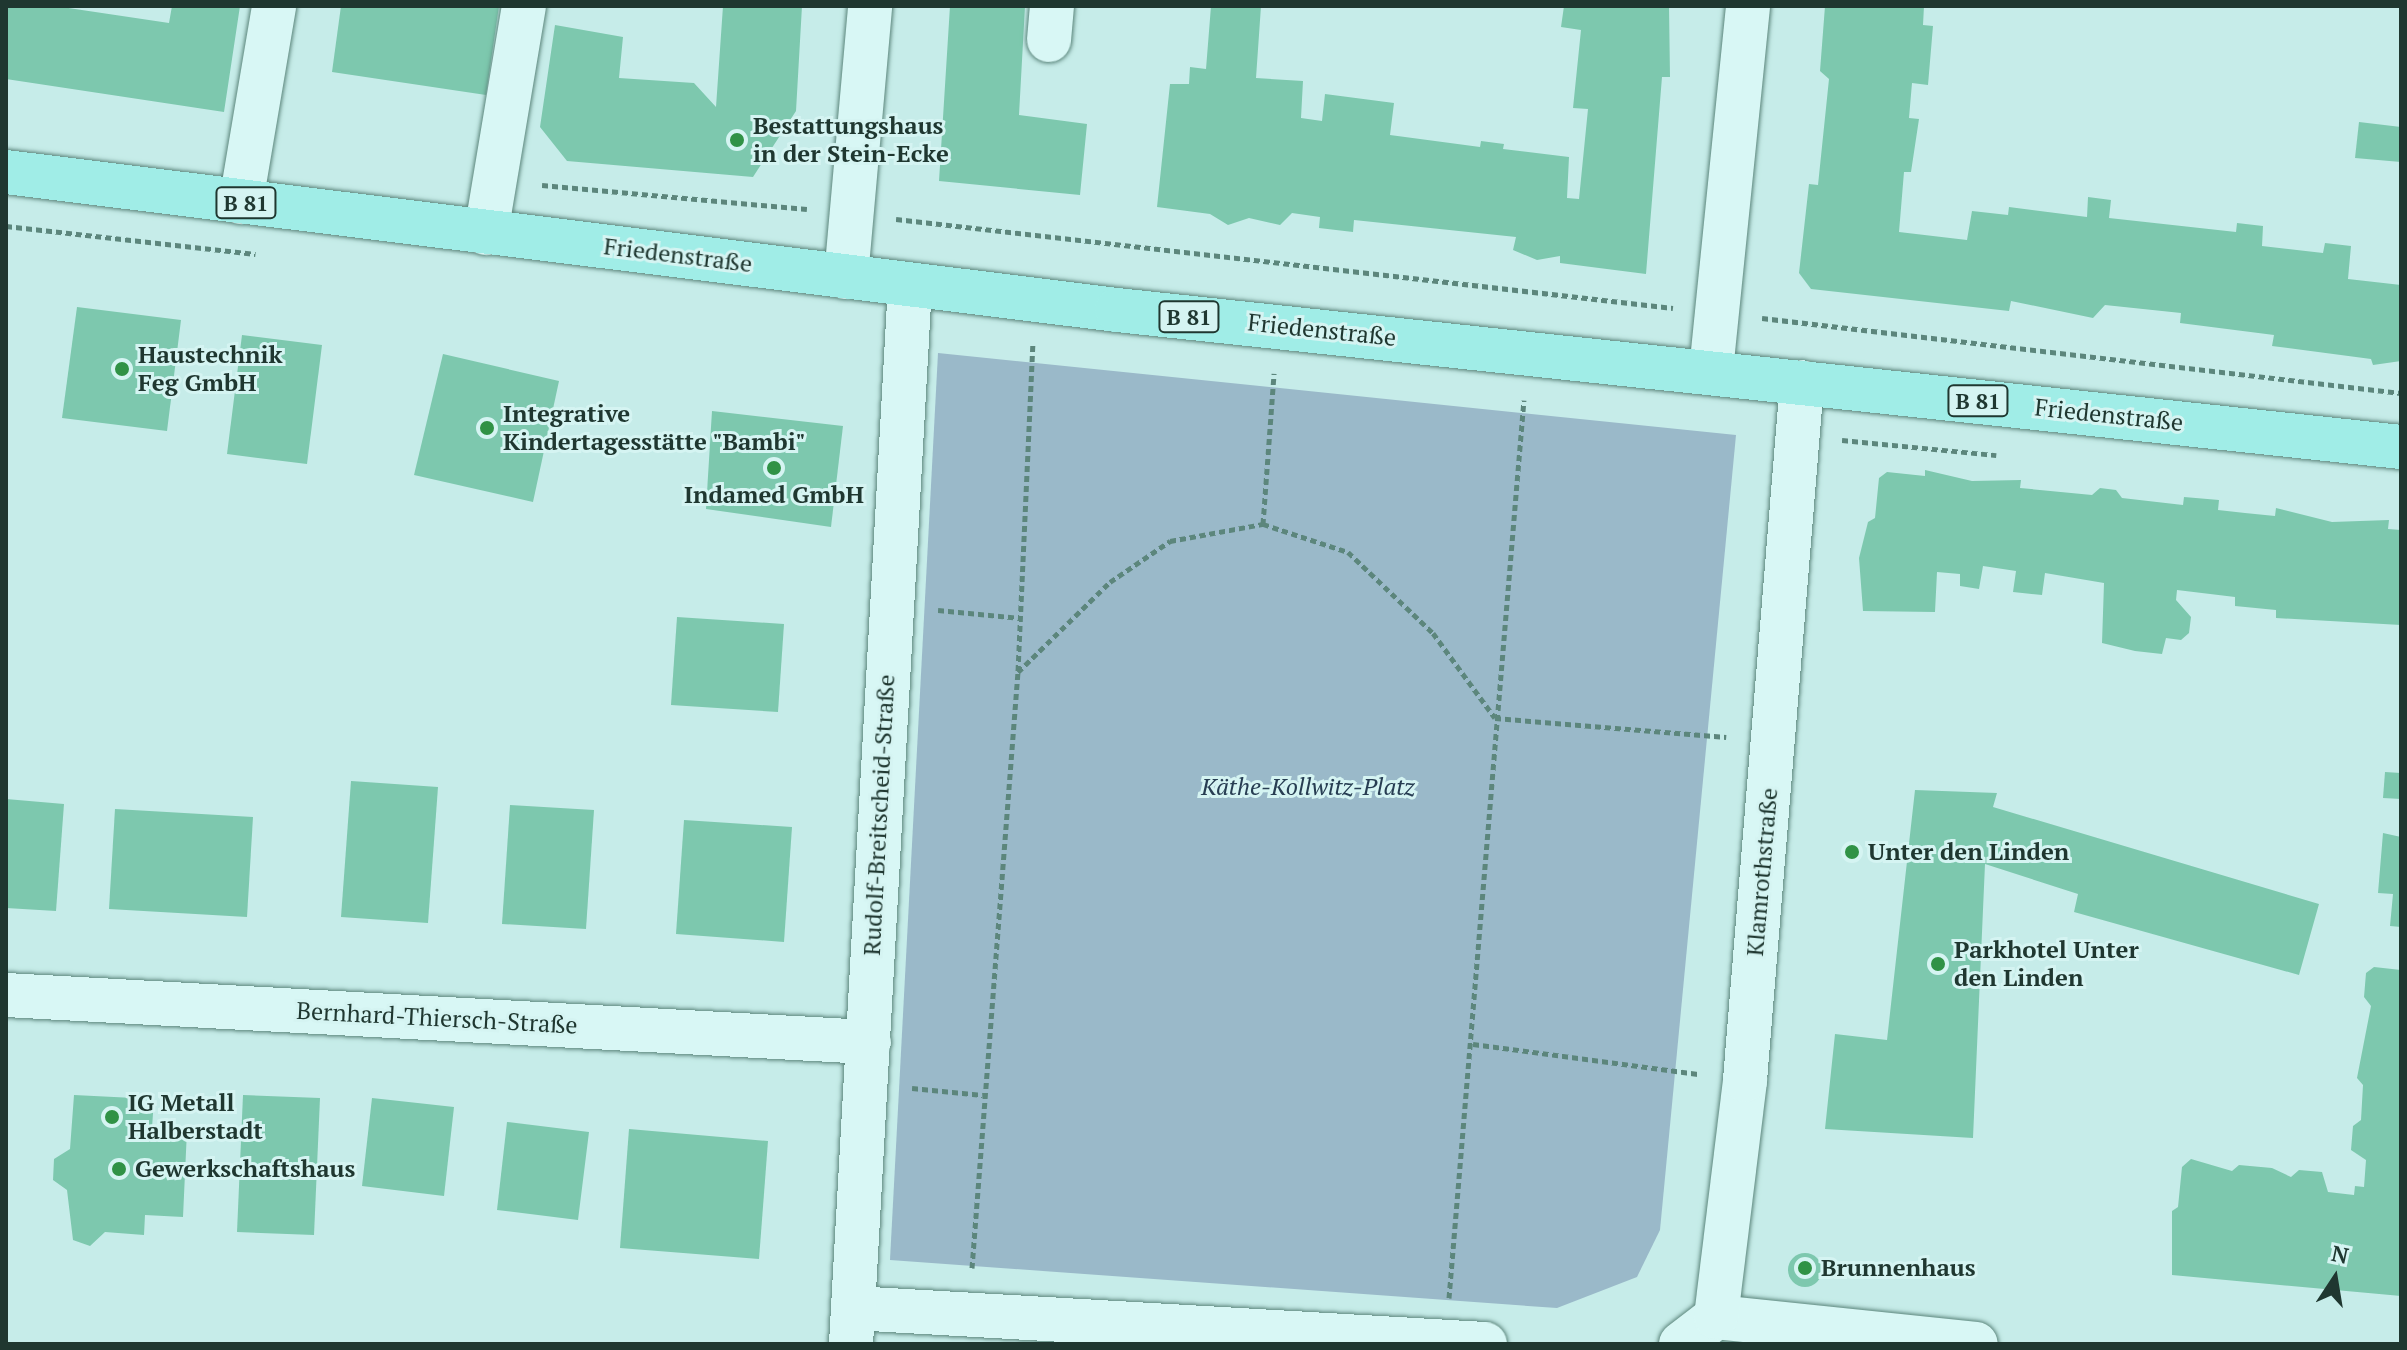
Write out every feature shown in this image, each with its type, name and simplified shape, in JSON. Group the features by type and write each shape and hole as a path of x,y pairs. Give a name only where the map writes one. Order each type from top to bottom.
{"main road":[{"name":"Friedenstraße","path":"6,172 910,285 2401,447"}],"street":[{"path":"241,202 274,6"},
{"path":"486,233 524,6"},
{"path":"846,277 870,6"},
{"path":"1711,371 1748,6"},
{"name":"Rudolf-Breitscheid-Straße","path":"852,1326 868,1063 888,605 910,285"},
{"name":"Klamrothstraße","path":"1716,1317 1745,1080 1802,382"},
{"name":"Bernhard-Thiersch-Straße","path":"6,995 868,1063"},
{"path":"852,1326 969,1313 1465,1343"},
{"path":"1681,1344 1716,1317 1976,1344"}],"path":[{"path":"494,181 851,213 2401,393"},
{"path":"969,1313 983,1095 1018,672 1033,343"},
{"path":"1263,524 1274,369"},
{"path":"1465,1343 1473,1044 1495,718 1524,400"},
{"path":"1018,672 1110,582 1170,541 1263,524 1348,552 1433,633 1495,718 1773,741"},
{"path":"888,605 1021,618"},
{"path":"1473,1044 1745,1080"},
{"path":"868,1063 983,1095"}],"green space":[{"name":"Käthe-Kollwitz-Platz","path":"938,353 1736,435 1660,1230 1637,1277 1557,1308 890,1260"}],"building":[{"path":"6,6 55,6 169,23 172,6 240,6 224,112 6,79"},
{"path":"341,6 499,6 486,95 332,72"},
{"path":"723,6 802,6 796,111 753,177 567,161 540,127 555,25 623,37 619,78 694,83 716,107"},
{"path":"950,6 1025,6 1019,115 1087,124 1080,195 939,181"},
{"path":"1211,6 1261,6 1256,78 1303,81 1301,118 1322,121 1325,94 1394,103 1390,135 1480,147 1481,141 1504,144 1503,149 1569,157 1567,198 1579,199 1588,109 1573,108 1581,30 1561,27 1564,6 1669,6 1670,77 1662,77 1646,274 1560,263 1560,256 1537,260 1513,250 1516,237 1354,220 1353,232 1319,228 1320,217 1292,213 1280,225 1249,218 1228,225 1210,214 1157,207 1170,84 1189,84 1190,67 1206,69"},
{"path":"1825,6 1924,6 1923,25 1933,26 1928,85 1912,83 1909,118 1919,119 1911,172 1904,172 1899,232 1967,240 1972,211 2008,215 2009,207 2087,217 2088,197 2111,200 2109,218 2236,232 2237,223 2263,226 2262,246 2323,253 2325,243 2351,246 2348,279 2401,285 2401,361 2373,365 2371,359 2272,346 2274,335 2180,323 2181,313 2105,305 2093,318 2011,301 2009,311 1811,289 1799,273 1809,184 1818,185 1829,79 1820,71"},
{"path":"2359,122 2401,127 2401,162 2355,158"},
{"name":"Haustechnik Feg GmbH","path":"77,307 181,320 167,431 62,418"},
{"path":"242,335 322,345 307,464 227,454"},
{"name":"Integrative Kindertagesstätte \"Bambi\"","path":"443,354 559,381 533,502 414,475"},
{"name":"Indamed GmbH","path":"712,411 843,426 831,527 706,509"},
{"path":"1925,470 1972,481 2021,480 2020,488 2092,495 2100,488 2116,490 2122,498 2183,505 2184,497 2219,500 2218,510 2245,513 2275,516 2276,508 2332,522 2389,520 2388,529 2401,530 2401,625 2276,618 2276,610 2235,606 2235,597 2177,590 2176,600 2191,617 2189,633 2181,640 2166,638 2162,654 2135,651 2102,643 2104,583 2045,573 2042,595 2013,592 2016,571 1983,566 1979,589 1960,586 1960,574 1937,572 1935,612 1863,611 1859,558 1868,522 1875,518 1879,478 1887,472 1925,476"},
{"path":"677,617 784,624 778,712 671,705"},
{"path":"2385,772 2401,773 2401,799 2383,798"},
{"path":"351,781 438,787 428,923 341,917"},
{"name":"Parkhotel Unter den Linden","path":"1915,790 1997,793 1993,807 2319,904 2299,975 2074,912 2078,894 1985,864 1973,1138 1825,1129 1835,1034 1887,1040"},
{"path":"6,799 64,804 56,911 6,908"},
{"path":"510,805 594,810 586,929 502,924"},
{"path":"115,809 253,817 247,917 109,909"},
{"path":"684,820 792,827 784,942 676,934"},
{"path":"2383,833 2401,837 2401,927 2390,926 2393,894 2378,893"},
{"path":"2374,967 2401,970 2401,1296 2172,1275 2172,1211 2178,1207 2182,1167 2191,1159 2232,1171 2239,1165 2272,1168 2291,1177 2299,1170 2322,1172 2328,1192 2354,1195 2355,1186 2364,1187 2366,1160 2351,1150 2353,1126 2361,1120 2363,1085 2357,1078 2371,1006 2364,997 2366,973"},
{"name":"Gewerkschaftshaus","path":"74,1095 154,1099 152,1128 187,1130 183,1217 145,1215 144,1235 105,1232 90,1246 73,1240 67,1190 53,1180 54,1159 70,1149"},
{"path":"243,1095 320,1098 314,1235 237,1232"},
{"path":"372,1098 454,1107 444,1196 362,1186"},
{"path":"507,1122 589,1132 578,1220 497,1210"},
{"path":"629,1129 768,1141 759,1259 620,1248"},
{"name":"Brunnenhaus","path":"1805,1253 1817,1258 1822,1270 1817,1282 1805,1287 1793,1282 1788,1270 1793,1258"}],"place":[{"name":"Bestattungshaus in der Stein-Ecke","path":"737,140"},
{"name":"Haustechnik Feg GmbH","path":"122,369"},
{"name":"Integrative Kindertagesstätte \"Bambi\"","path":"487,428"},
{"name":"Indamed GmbH","path":"774,468"},
{"name":"Unter den Linden","path":"1852,852"},
{"name":"Parkhotel Unter den Linden","path":"1938,964"},
{"name":"IG Metall Halberstadt","path":"112,1117"},
{"name":"Gewerkschaftshaus","path":"119,1169"},
{"name":"Brunnenhaus","path":"1805,1268"}]}
